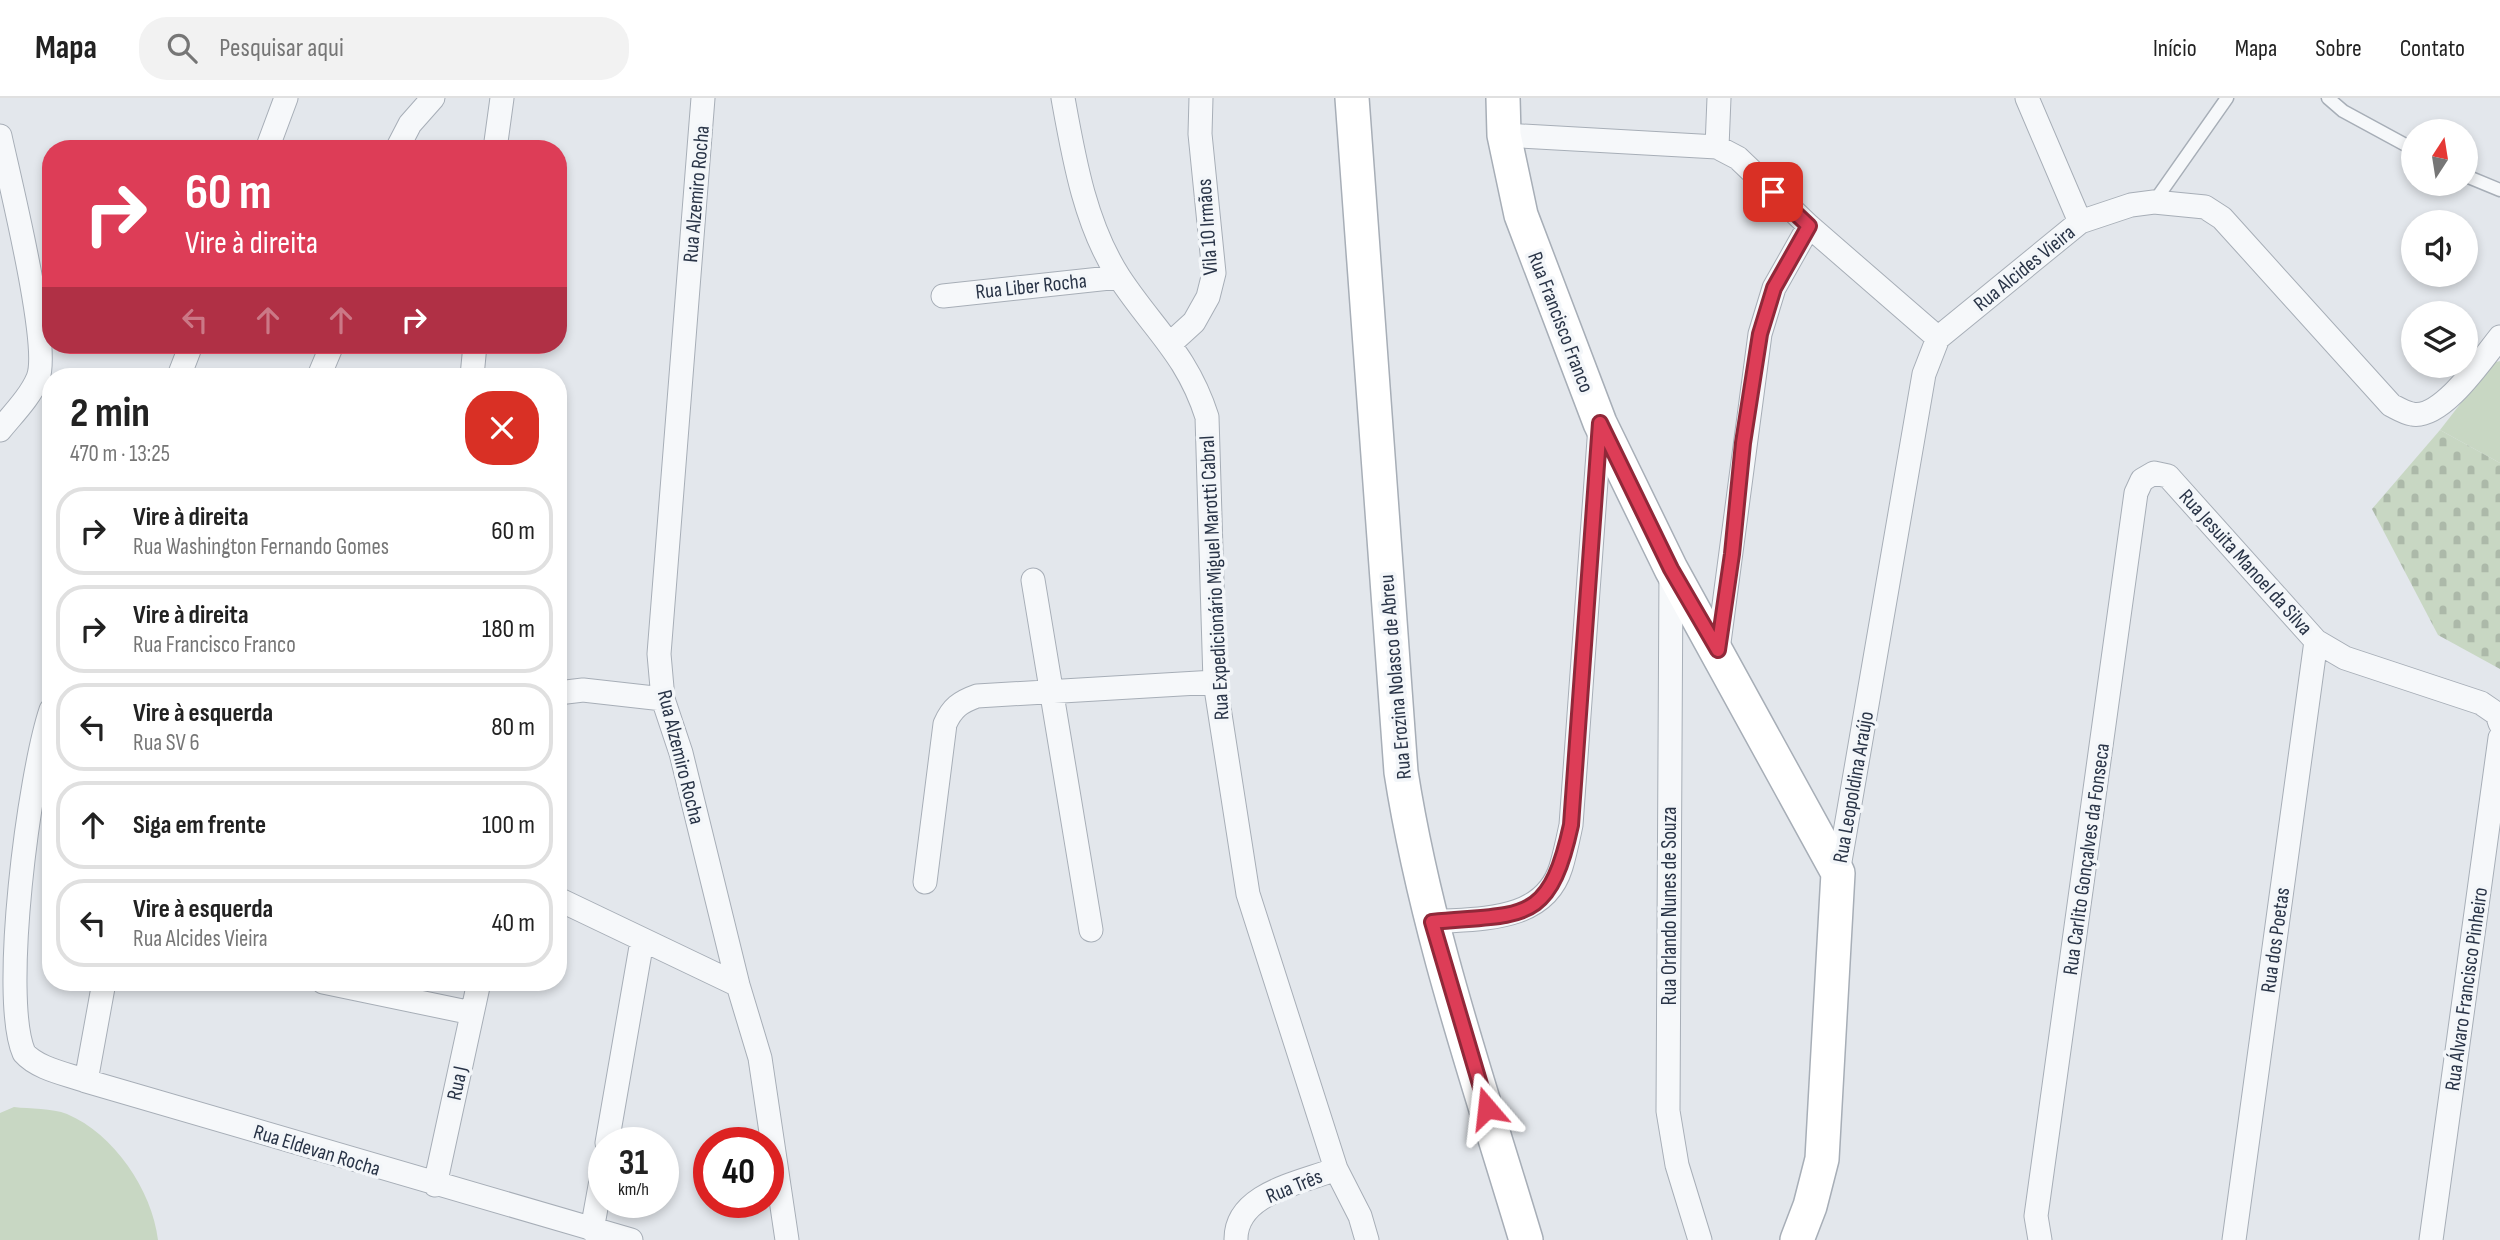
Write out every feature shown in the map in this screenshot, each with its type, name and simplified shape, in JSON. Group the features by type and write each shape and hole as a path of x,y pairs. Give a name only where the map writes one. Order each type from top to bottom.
{"street":[{"path":"270,140 286,98"},
{"path":"402,140 410,124 433,98"},
{"path":"496,140 502,98"},
{"name":"Rua Alzemiro Rocha","path":"703,98 659,654 663,699 681,753 738,985 760,1058 787,1240"},
{"name":"Rua Expedicionário Miguel Marotti Cabral","path":"1063,98 1075,160 1092,220 1119,277 1171,343 1197,387 1207,417 1215,682 1248,894 1336,1169 1360,1216 1367,1240"},
{"name":"Vila 10 Irmãos","path":"1171,343 1194,322 1209,297 1214,273 1200,134 1201,98"},
{"name":"Rua Erozina Nolasco de Abreu","path":"1352,98 1401,772 1414,851 1432,922 1526,1240"},
{"name":"Rua Francisco Franco","path":"1503,98 1504,135 1521,215 1600,423 1671,569 1718,650 1838,873"},
{"path":"1717,147 1719,98"},
{"path":"2027,98 2080,222"},
{"path":"1504,135 1717,147 1738,158 1809,226 1938,338"},
{"path":"0,136 23,241 41,356 38,377 0,430"},
{"name":"Rua Alcides Vieira","path":"1938,338 2080,222 2131,205 2154,202 2205,208 2222,218 2391,405 2413,415 2429,412 2449,398 2500,337"},
{"path":"1718,650 1732,554 1743,443 1760,334 1774,288 1809,226"},
{"name":"Rua Liber Rocha","path":"943,296 1119,277"},
{"name":"Rua Leopoldina Araújo","path":"1797,1240 1810,1206 1822,1158 1838,873 1924,374 1938,338"},
{"path":"1432,922 1515,914 1543,900 1561,870 1571,825 1600,423"},
{"name":"Rua Jesuita Manoel da Silva","path":"2142,480 2154,473 2168,476 2316,641 2344,658 2481,703 2497,714 2500,723"},
{"name":"Rua Carlito Gonçalves da Fonseca","path":"2039,1240 2038,1202 2136,493 2142,480"},
{"name":"Rua Orlando Nunes de Souza","path":"1671,569 1668,1111 1677,1165 1700,1240"},
{"path":"1033,580 1091,930"},
{"name":"Rua dos Poetas","path":"2234,1240 2316,641"},
{"path":"925,882 935,781 945,724 951,711 961,702 976,696 1215,682"},
{"path":"567,692 583,690 663,699"},
{"name":"Rua Álvaro Francisco Pinheiro","path":"2431,1240 2500,738"},
{"name":"Rua Eldevan Rocha","path":"42,748 13,869 5,927 3,977 15,1038 24,1054 38,1064 86,1081 631,1240"},
{"path":"567,904 738,985"},
{"path":"610,1127 642,941"},
{"path":"86,1081 102,991"},
{"path":"366,991 472,1013"},
{"name":"Rua J","path":"435,1185 477,991"},
{"name":"Rua Três","path":"1236,1240 1236,1226 1244,1210 1260,1199 1336,1169"},
{"path":"592,1230 594,1218"}],"lane":[{"path":"2154,202 2227,98"},
{"path":"2328,98 2359,121 2401,143"},
{"path":"2478,181 2500,190"}],"green space":[{"path":"2500,361 2500,463 2440,430 2492,363"},
{"path":"2440,430 2500,463 2500,669 2438,635 2372,509"},
{"path":"14,1107 61,1112 84,1123 100,1135 115,1149 139,1183 148,1202 158,1240 0,1240 0,1113"}],"route":[{"path":"1487,1108 1432,922 1515,914 1543,900 1561,870 1571,825 1600,423 1671,569 1718,650 1732,554 1743,443 1760,334 1774,288 1809,226 1773,192"}]}
